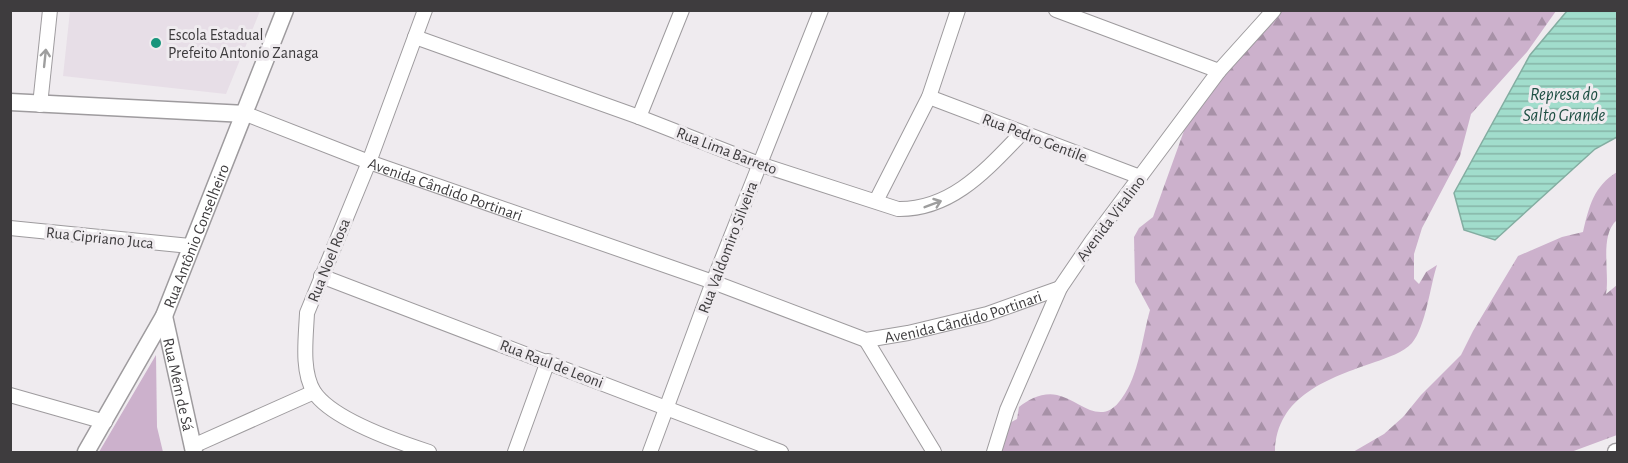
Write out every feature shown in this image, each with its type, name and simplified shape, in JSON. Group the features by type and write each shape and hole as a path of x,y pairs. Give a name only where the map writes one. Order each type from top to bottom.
{"street":[{"path":"40,105 50,10"},
{"name":"Rua Antônio Conselheiro","path":"86,453 164,316 190,246 246,114 285,10"},
{"name":"Rua Noel Rosa","path":"314,392 307,372 306,313 369,162 424,10"},
{"path":"639,117 682,10"},
{"name":"Rua Valdomiro Silveira","path":"650,453 713,282 821,10"},
{"path":"876,201 929,97 958,10"},
{"path":"1056,10 1219,71"},
{"name":"Avenida Vitalino","path":"994,453 1007,410 1060,288 1219,71 1274,10"},
{"name":"Rua Lima Barreto","path":"416,37 639,117 759,164 898,209 920,209 941,201 983,173 1022,133"},
{"name":"Rua Pedro Gentile","path":"929,97 1140,177"},
{"name":"Avenida Cândido Portinari","path":"10,102 246,114 369,162 713,282 866,340 908,333 987,314 1060,288"},
{"name":"Rua Cipriano Juca","path":"10,228 190,246"},
{"name":"Rua Raul de Leoni","path":"321,276 548,361 781,453"},
{"name":"Rua Mém de Sá","path":"164,316 194,449"},
{"name":"Avenida Cândido Portinari","path":"866,340 934,453"},
{"path":"515,453 548,361"},
{"path":"194,449 314,392 330,408 381,435 429,453"},
{"path":"10,395 105,422"}],"shaded area":[{"name":"Escola Estadual Prefeito Antonio Zanaga","path":"70,10 260,11 226,94 63,76"}],"green space":[{"path":"1281,11 1556,11 1527,52 1471,114 1460,156 1422,228 1414,254 1414,279 1419,284 1426,272 1437,265 1417,336 1405,349 1324,382 1308,392 1285,416 1278,432 1275,452 990,452 1004,426 1017,419 1019,407 1027,401 1047,394 1057,395 1098,412 1114,407 1128,389 1136,367 1150,310 1135,282 1134,237 1139,228 1153,217 1190,114 1253,39"},
{"path":"1617,172 1617,220 1608,235 1606,294 1617,285 1617,435 1571,452 1353,452 1384,434 1403,417 1421,395 1461,355 1518,256 1562,237 1583,232 1598,190"},
{"path":"156,355 157,427 163,452 99,452"}],"water":[{"name":"Represa do Salto Grande","path":"1567,11 1617,11 1617,137 1595,149 1495,240 1464,230 1454,193 1530,55"}],"place":[{"name":"Escola Estadual Prefeito Antonio Zanaga","path":"156,43"}]}
